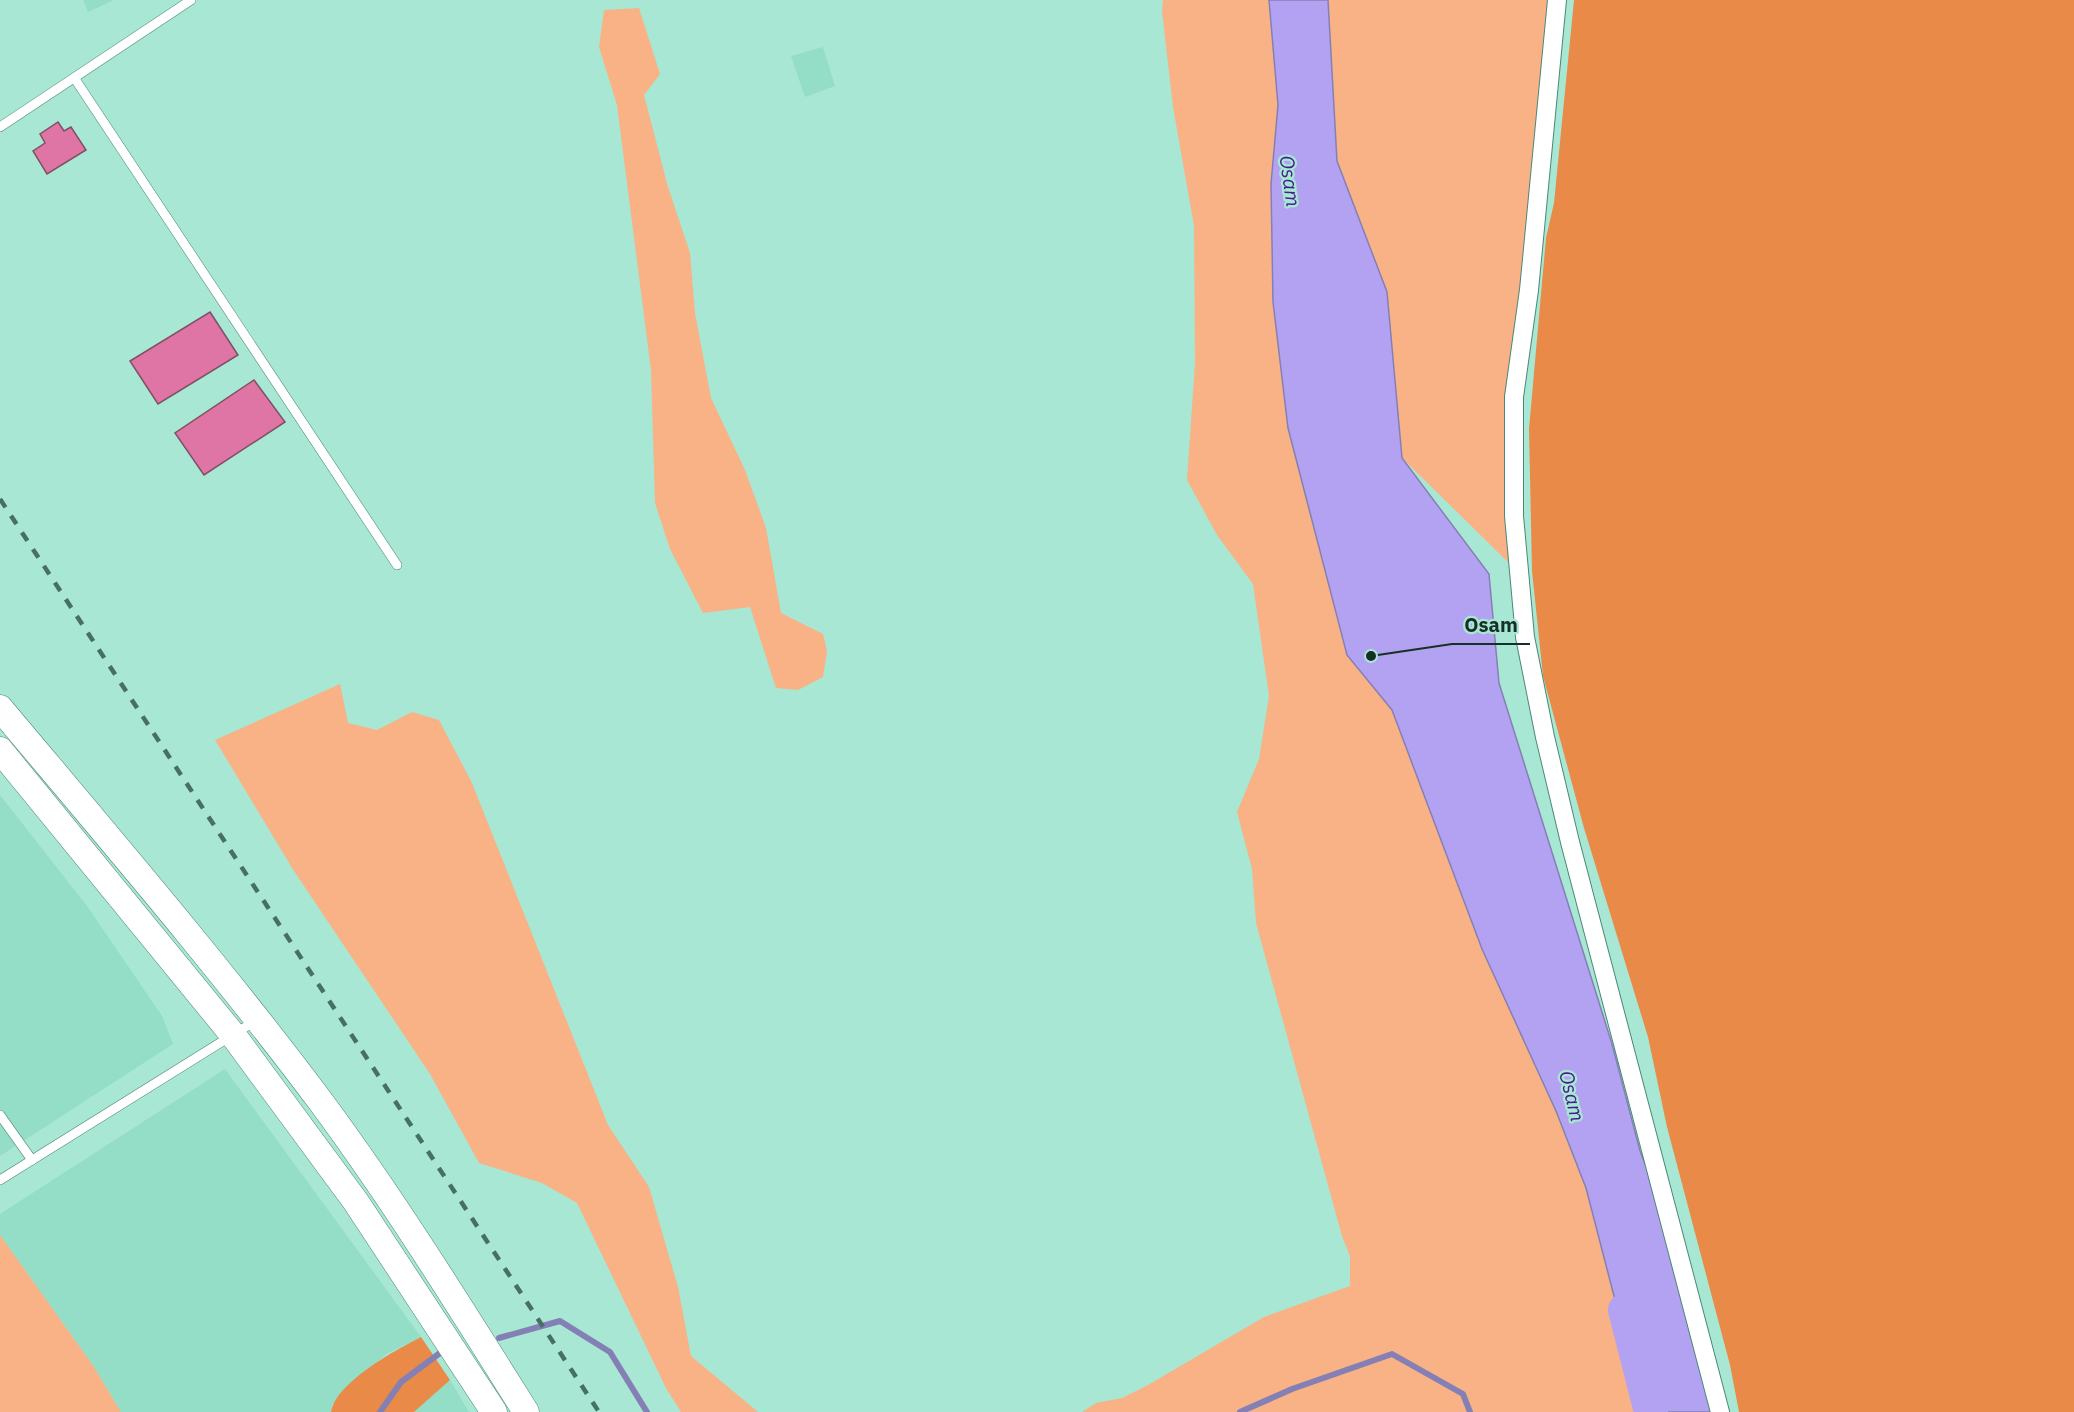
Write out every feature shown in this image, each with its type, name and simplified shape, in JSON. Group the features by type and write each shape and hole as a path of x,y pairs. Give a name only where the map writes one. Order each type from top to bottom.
{"main road":[{"path":"0,708 257,1019 381,1186 526,1412"},
{"path":"0,750 233,1035 356,1203 494,1412"}],"street":[{"path":"1557,0 1529,290 1514,397 1514,516 1525,637 1545,737 1570,842 1720,1412"}],"lane":[{"path":"0,127 191,0"},
{"path":"75,79 397,565"},
{"path":"0,1180 257,1019"},
{"path":"0,1115 32,1160"}],"shaded area":[{"path":"83,0 114,0 88,12"},
{"path":"1163,0 1269,0 1278,105 1271,184 1273,302 1288,428 1347,655 1392,710 1482,949 1556,1111 1586,1188 1621,1323 1646,1374 1656,1412 1082,1412 1096,1403 1122,1398 1148,1385 1264,1317 1350,1286 1350,1256 1342,1236 1256,923 1252,869 1237,812 1259,759 1269,696 1253,584 1217,535 1187,480 1195,363 1194,226 1173,107 1162,11"},
{"path":"1328,0 1557,0 1519,341 1513,567 1402,458 1387,292 1337,161"},
{"path":"1574,0 2074,0 2074,1412 1739,1412 1730,1365 1667,1127 1648,1037 1584,828 1543,676 1532,571 1529,429 1546,238 1554,203"},
{"path":"639,8 660,74 644,95 668,187 690,253 695,313 711,398 745,470 766,528 781,613 823,634 827,651 823,677 798,690 776,688 750,607 703,613 670,549 655,503 651,370 617,105 599,47 604,10"},
{"path":"823,47 835,86 805,97 791,56"},
{"path":"340,684 348,723 377,730 412,712 439,720 472,783 608,1125 649,1187 678,1287 691,1356 758,1412 681,1412 666,1388 577,1203 542,1183 479,1163 430,1074 294,871 215,740"},
{"path":"0,795 87,906 162,1016 173,1044 0,1156"},
{"path":"225,1069 421,1337 386,1354 332,1405 331,1412 121,1412 94,1367 0,1235 0,1214"},
{"path":"0,1235 94,1367 121,1412 0,1412"},
{"path":"421,1337 450,1380 414,1412 331,1412 343,1390 368,1368"},
{"path":"450,1380 469,1412 414,1412"}],"water":[{"path":"1269,0 1328,0 1337,161 1387,292 1402,458 1489,574 1499,683 1612,1044 1640,1151 1660,1202 1713,1412 1656,1412 1646,1374 1621,1323 1586,1188 1556,1111 1482,949 1392,710 1347,655 1288,428 1273,302 1271,184 1278,105"}],"building":[{"path":"58,122 64,131 71,127 86,150 47,174 33,151 45,143 40,134"},
{"path":"210,312 238,355 158,404 130,361"},
{"path":"254,380 285,422 204,475 175,433"}],"waterway":[{"name":"Osam","path":"1625,1310 1651,1412"},
{"path":"499,1338 560,1321 610,1352 647,1412"},
{"path":"380,1412 401,1382 440,1353"},
{"path":"1240,1412 1292,1389 1392,1354 1463,1394 1470,1412"}],"railway":[{"path":"0,499 599,1412"}],"place":[{"name":"Osam","path":"1371,656"}]}
